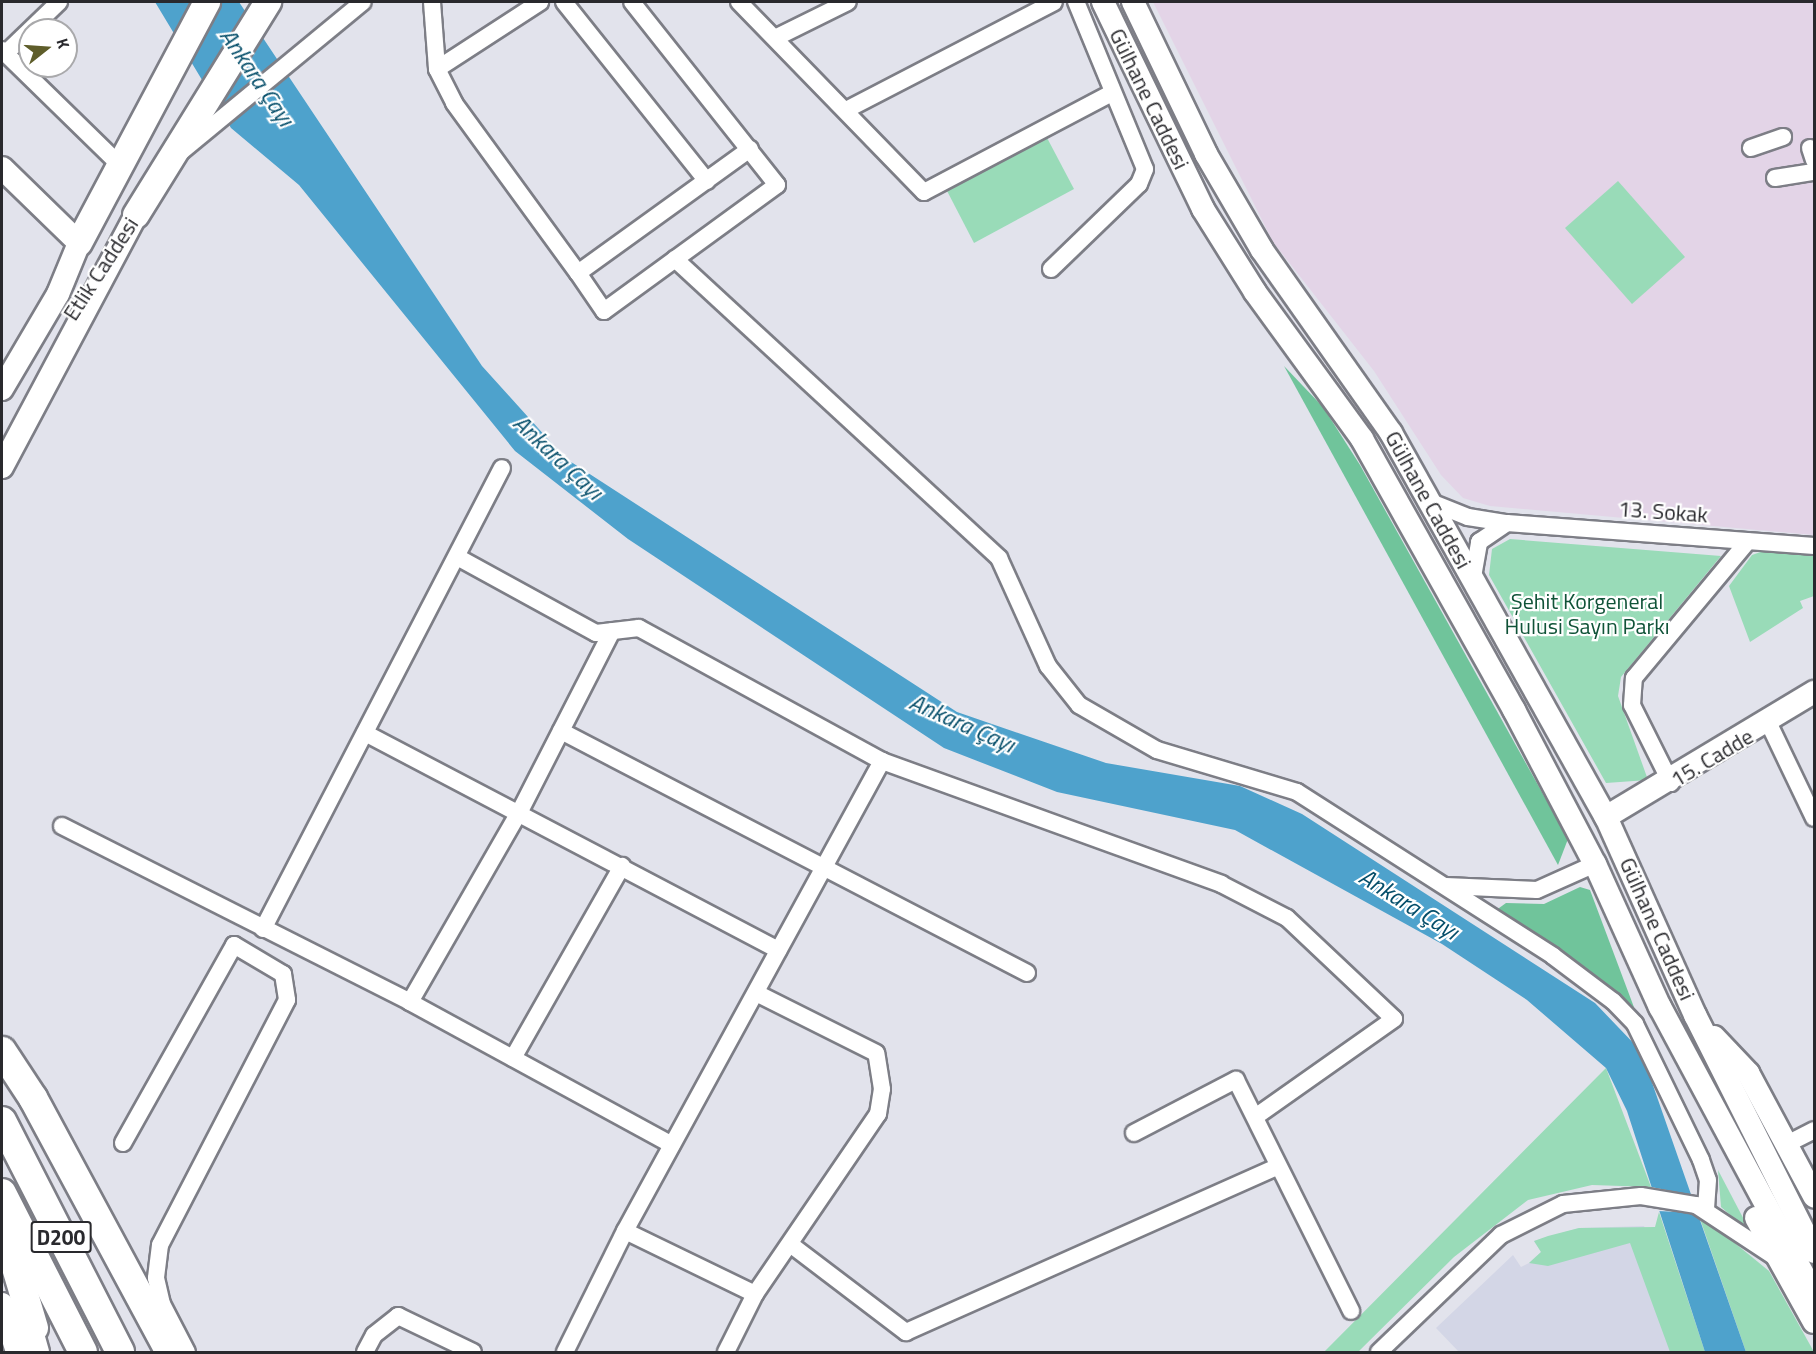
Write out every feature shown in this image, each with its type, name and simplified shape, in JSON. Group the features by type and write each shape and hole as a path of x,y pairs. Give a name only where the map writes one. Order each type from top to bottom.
{"highway":[{"path":"2,1051 33,1098 170,1353"},
{"path":"2,1069 150,1353"},
{"name":"D200","path":"2,1121 120,1353"},
{"name":"D200","path":"2,1193 83,1353"},
{"path":"2,1224 36,1340"}],"main road":[{"name":"Etlik Caddesi","path":"2,390 58,294 79,243 165,77 207,2"},
{"name":"Etlik Caddesi","path":"2,434 99,268 136,215 168,163 212,112 268,2"},
{"name":"Gülhane Caddesi","path":"1103,2 1136,80 1203,209 1255,292 1362,439 1595,864 1660,1007"},
{"name":"Gülhane Caddesi","path":"1133,2 1206,154 1262,250 1376,410 1606,817 1695,1015"},
{"path":"2,168 79,243 2,363"},
{"path":"2,467 136,215"},
{"name":"15. Cadde","path":"1606,817 1671,783 1769,724 1815,692"},
{"path":"1660,1007 1676,1059 1775,1257 1815,1322"},
{"path":"1660,1007 1815,1294"},
{"path":"1695,1015 1721,1045 1778,1140 1815,1196"},
{"path":"1695,1015 1815,1252"},
{"path":"1778,1140 1815,1219"},
{"path":"2,1258 36,1340"},
{"path":"2,1304 17,1353"}],"street":[{"path":"59,2 4,52 120,165"},
{"path":"212,112 290,63 363,2"},
{"path":"432,2 436,69 454,103 604,311 777,185 632,2"},
{"path":"436,69 540,2"},
{"path":"564,2 707,181"},
{"path":"739,2 924,192 1112,93"},
{"path":"775,38 848,2"},
{"path":"846,110 1054,2"},
{"path":"1051,269 1139,184 1145,169 1076,2"},
{"path":"1751,148 1784,137"},
{"path":"578,273 750,149"},
{"path":"1774,178 1815,172"},
{"path":"675,259 999,558 1048,666 1079,705 1157,750 1297,792 1553,956 1635,1024 1701,1160 1708,1180 1701,1207"},
{"path":"263,929 459,558 502,468"},
{"name":"13. Sokak","path":"1428,501 1468,517 1507,523 1815,546"},
{"path":"1473,581 1473,553 1479,542 1507,523"},
{"path":"1671,783 1632,705 1634,678 1748,541"},
{"path":"459,558 596,633 639,628 882,761 1221,884 1287,918 1394,1018 1255,1117"},
{"path":"410,1002 520,811 612,631"},
{"path":"1769,724 1815,818"},
{"path":"561,731 823,871 1027,973"},
{"path":"365,733 520,811 780,950"},
{"path":"565,1353 625,1231 882,761"},
{"path":"62,825 410,1002 672,1145"},
{"path":"1442,885 1537,890 1595,864"},
{"path":"513,1058 622,866"},
{"path":"123,1143 234,945 283,974 287,1000 158,1253 162,1304 187,1353"},
{"path":"726,1353 755,1294 878,1114 882,1089 876,1053 756,993"},
{"path":"1134,1133 1236,1080 1351,1311"},
{"path":"1778,1140 1815,1130"},
{"path":"790,1244 906,1332 1278,1166"},
{"path":"1379,1353 1501,1235 1531,1216 1580,1200 1654,1197 1701,1207 1775,1257"},
{"path":"625,1231 755,1294"},
{"path":"364,1353 374,1335 398,1316 473,1353"}],"shaded area":[{"path":"1153,2 1814,2 1814,535 1490,506 1463,498 1441,475 1374,371 1273,242"},
{"path":"1644,1226 1705,1352 1459,1352 1436,1328 1513,1255 1521,1267 1529,1263 1541,1252 1534,1241 1579,1228"}],"green space":[{"path":"1045,134 1074,189 974,243 945,187"},
{"path":"1618,181 1685,257 1632,304 1565,228"},
{"path":"1284,366 1323,407 1360,465 1568,839 1558,865"},
{"name":"Şehit Korgeneral Hulusi Sayın Parkı","path":"1510,539 1721,556 1621,677 1618,696 1648,780 1606,783 1489,575 1492,549"},
{"path":"1769,549 1814,554 1814,596 1800,601 1803,608 1750,642 1729,586 1752,555"},
{"path":"1580,887 1590,890 1638,1018 1495,911 1506,903 1544,904"},
{"path":"1606,1068 1651,1187 1592,1185 1528,1200 1454,1257 1358,1352 1324,1352"},
{"path":"1718,1170 1751,1233 1721,1207"},
{"path":"1659,1212 1705,1352 1670,1352 1630,1243 1548,1266 1529,1263 1541,1252 1534,1241 1579,1228 1655,1227"},
{"path":"1698,1213 1769,1271 1814,1352 1746,1352"}],"water":[{"name":"Ankara Çayı","path":"155,2 239,2 482,366 565,458 957,712 1106,763 1240,786 1302,814 1595,1003 1641,1051 1746,1352 1705,1352 1627,1111 1606,1068 1527,1000 1442,944 1235,830 1057,792 944,748 628,539 515,451 299,185 231,128"}],"pier":[{"path":"1651,1187 1692,1195 1698,1213 1658,1211"}]}
